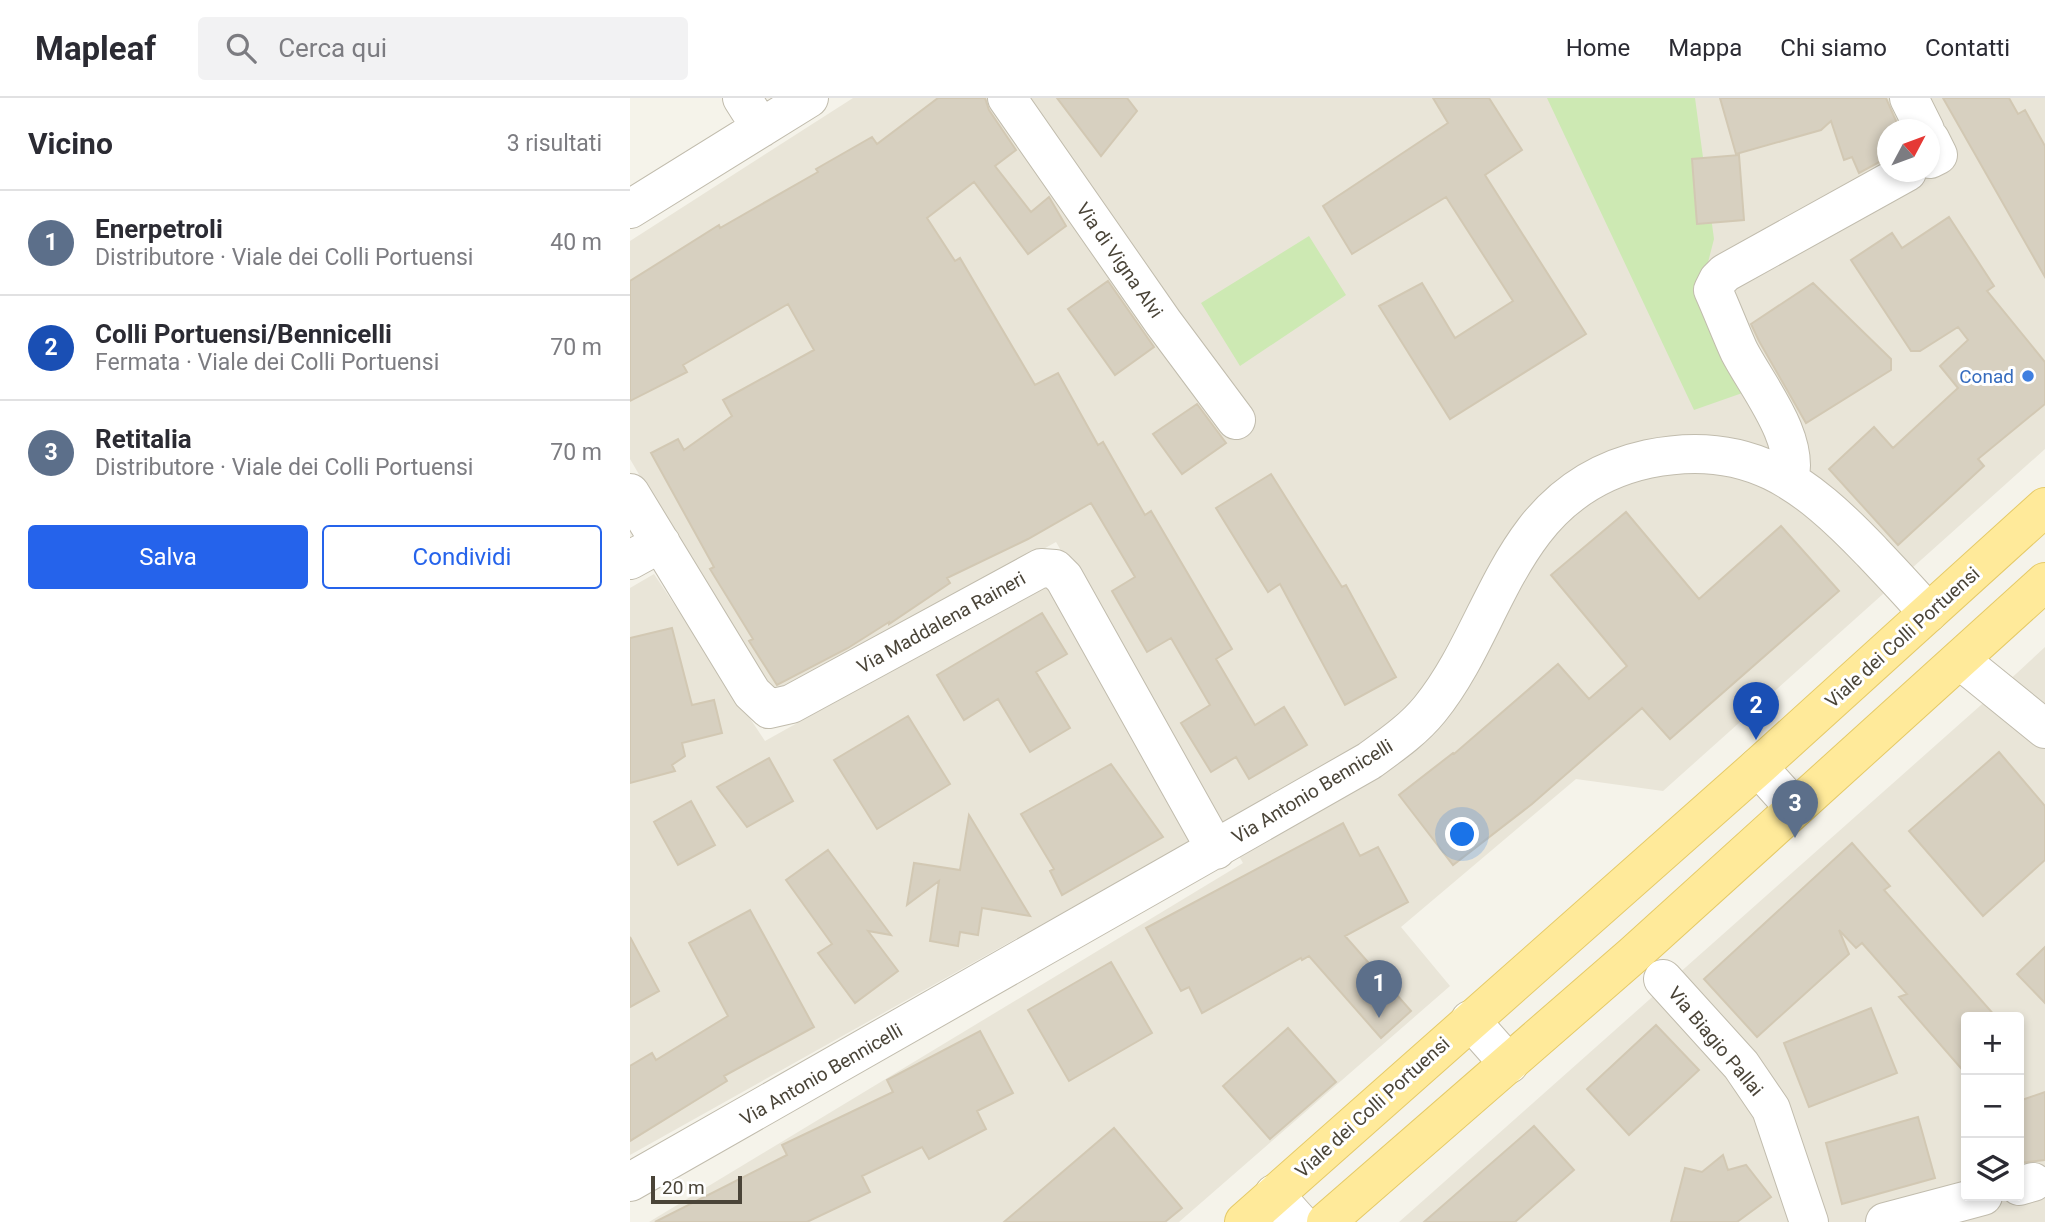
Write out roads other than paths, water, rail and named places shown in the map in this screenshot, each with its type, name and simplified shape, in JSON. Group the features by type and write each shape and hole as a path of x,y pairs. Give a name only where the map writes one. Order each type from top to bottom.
{"main road":[{"name":"Viale dei Colli Portuensi","path":"1244,1222 1287,1208 1470,1020 1758,767 2045,507"},
{"path":"1325,1222 1509,1064 2045,582"}],"street":[{"path":"630,209 752,113 809,98"},
{"name":"Via di Vigna Alvi","path":"1007,98 1163,322 1236,420"},
{"path":"1909,98 1920,119"},
{"path":"1789,480 1792,462 1777,418 1740,351 1713,290 1725,273 1889,182"},
{"name":"Via Antonio Bennicelli","path":"630,1182 1359,768 1411,729 1442,691 1504,578 1533,532 1565,498 1584,484 1620,466 1687,453 1727,456 1762,467 1789,480 1825,505 1928,613"},
{"name":"Via Maddalena Raineri","path":"630,493 645,551 752,693 769,709 791,705 1041,568 1055,569 1064,578 1216,850"},
{"path":"1960,660 2045,729"},
{"path":"1758,767 1795,808"},
{"name":"Via Biagio Pallai","path":"1663,979 1741,1065 1771,1109 1810,1222"},
{"path":"1470,1020 1509,1064"},
{"path":"1885,1222 1964,1201"}],"place":[{"name":"Conad","path":"2028,376"},
{"name":"Colli Portuensi/Bennicelli","path":"1756,740"},
{"name":"Retitalia","path":"1795,838"},
{"name":"Enerpetroli","path":"1379,1018"}]}
